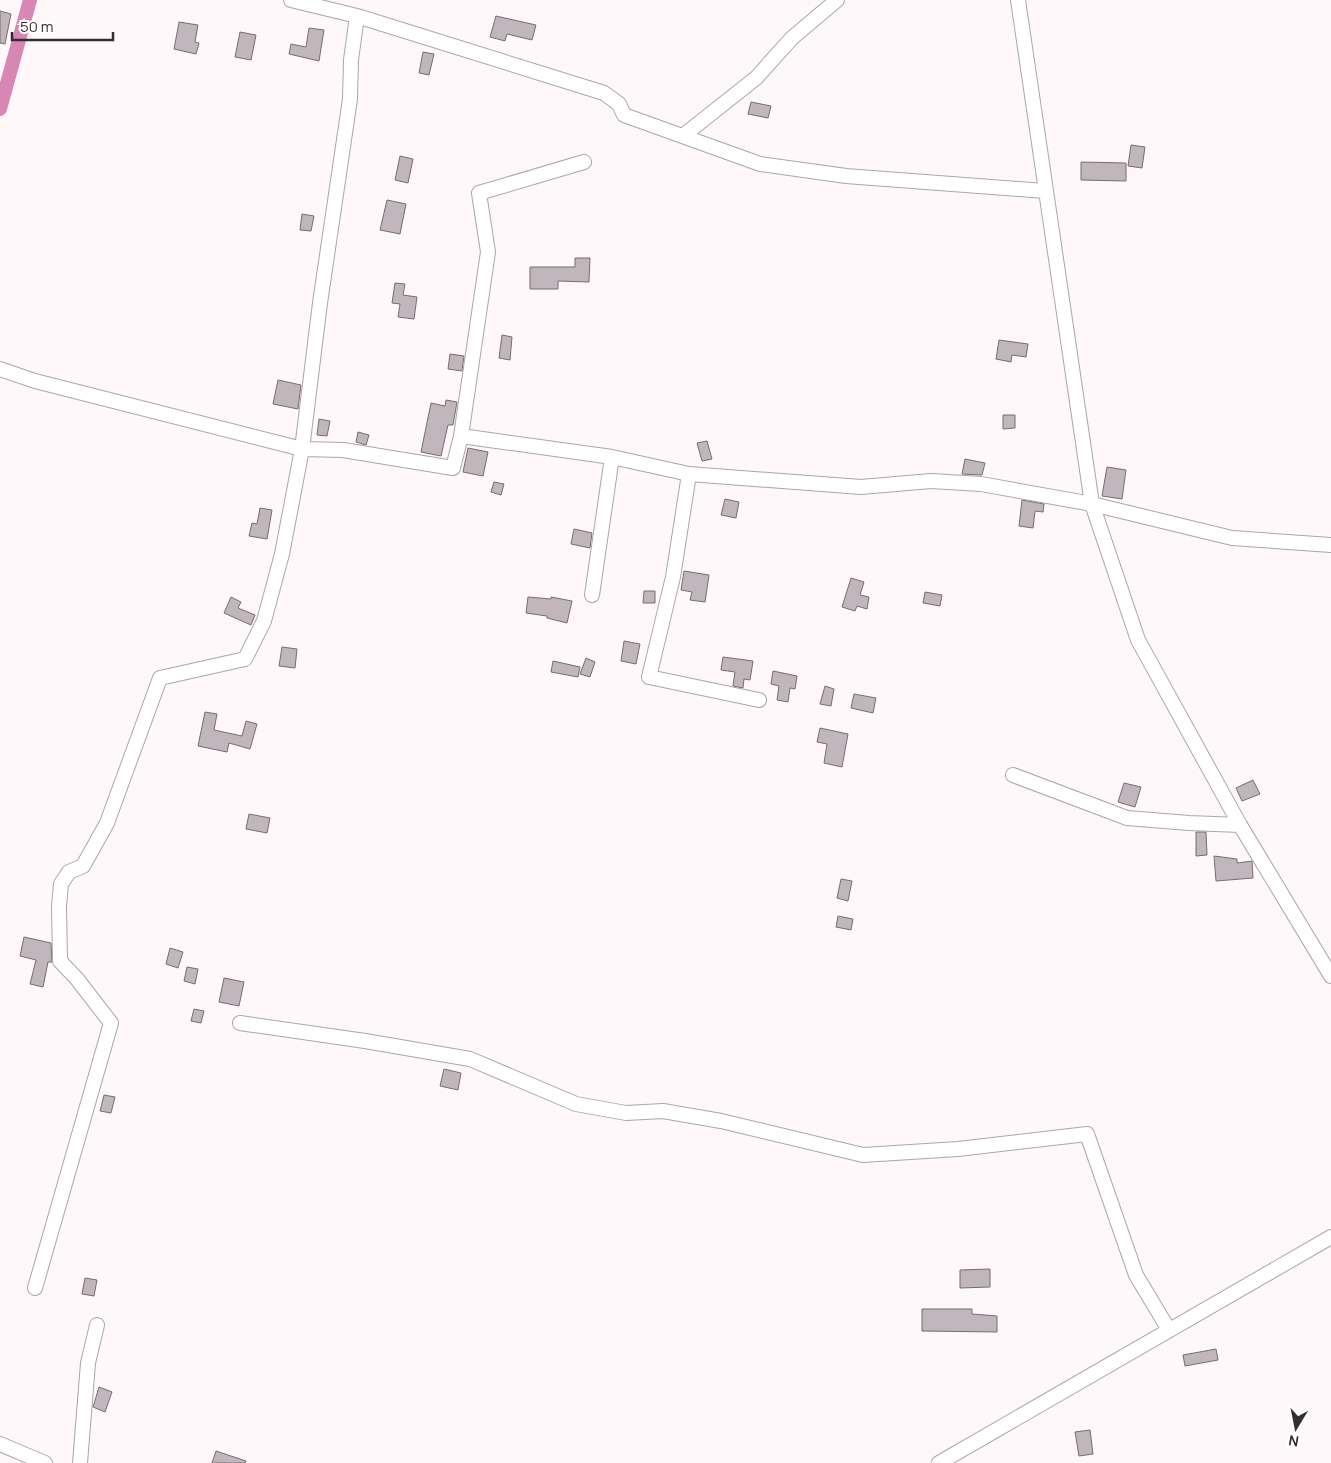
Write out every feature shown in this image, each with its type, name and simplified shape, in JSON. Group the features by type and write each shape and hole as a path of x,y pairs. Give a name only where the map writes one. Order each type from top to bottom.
{"street":[{"path":"291,0 326,4 357,16 604,92 619,104 624,115 684,135 760,164 846,176 1045,191"},
{"path":"684,135 756,78 792,38 837,0"},
{"path":"1018,0 1092,504 1138,640 1240,825 1331,976"},
{"path":"35,1288 110,1023 77,979 60,961 59,906 61,884 70,872 83,866 107,823 160,678 245,659 264,621 282,554 302,449 320,303 350,99 351,60 357,16"},
{"path":"0,369 35,381 302,449 343,450 452,468 461,436 488,252 479,193 584,162"},
{"path":"461,436 612,457 689,474 861,487 931,481 981,484 1092,504 1232,538 1331,545"},
{"path":"592,595 612,457"},
{"path":"689,474 673,577 649,677 759,700"},
{"path":"1013,775 1127,818 1240,825"},
{"path":"240,1023 365,1041 470,1059 576,1104 626,1113 663,1111 721,1121 863,1155 958,1149 1087,1134 1136,1275 1169,1330"},
{"path":"939,1463 1331,1237"},
{"path":"80,1463 88,1363 97,1325"},
{"path":"0,1444 45,1463"}],"building":[{"path":"0,11 11,14 5,44 0,43"},
{"path":"496,16 536,25 532,40 507,34 505,41 490,37"},
{"path":"179,22 198,25 195,42 199,43 196,54 174,49"},
{"path":"309,28 324,30 319,61 289,54 291,44 306,47"},
{"path":"240,32 256,35 251,60 235,57"},
{"path":"423,52 434,54 429,75 419,73"},
{"path":"751,102 771,106 768,118 748,114"},
{"path":"1131,145 1145,147 1142,168 1128,166"},
{"path":"400,156 413,159 408,183 395,180"},
{"path":"1081,162 1126,163 1126,181 1081,180"},
{"path":"387,200 406,204 400,234 380,230"},
{"path":"302,214 314,216 311,231 300,230"},
{"path":"575,258 590,258 589,282 558,281 558,289 530,289 530,267 575,267"},
{"path":"395,283 405,284 403,295 417,297 414,319 398,317 400,304 392,303"},
{"path":"502,335 512,337 510,360 499,358"},
{"path":"999,340 1028,344 1026,357 1012,355 1011,362 996,359"},
{"path":"450,354 464,356 462,371 448,369"},
{"path":"278,380 301,385 298,409 273,404"},
{"path":"446,400 457,402 453,425 448,425 441,456 421,452 431,403 445,406"},
{"path":"1003,415 1015,415 1015,428 1003,429"},
{"path":"319,419 330,421 327,436 317,435"},
{"path":"358,432 369,435 366,445 356,442"},
{"path":"707,441 712,459 702,461 697,443"},
{"path":"468,448 488,452 483,476 463,472"},
{"path":"965,459 985,463 982,475 962,474"},
{"path":"1107,467 1126,470 1122,499 1102,496"},
{"path":"494,482 504,484 501,495 491,492"},
{"path":"725,499 739,502 736,518 721,515"},
{"path":"1022,500 1044,504 1043,512 1035,511 1033,528 1019,526"},
{"path":"260,508 272,510 267,539 249,536 252,523 257,524"},
{"path":"574,529 592,533 590,548 571,544"},
{"path":"684,571 709,575 705,602 690,600 692,592 681,590"},
{"path":"851,578 864,582 860,595 869,597 867,609 857,606 855,611 842,607"},
{"path":"644,591 655,591 655,603 643,603"},
{"path":"925,592 942,595 940,606 923,603"},
{"path":"231,597 241,602 238,608 255,615 251,625 224,613"},
{"path":"528,597 551,599 551,597 572,601 567,623 547,618 547,616 526,613"},
{"path":"624,641 640,644 636,664 621,661"},
{"path":"282,647 297,649 295,668 279,666"},
{"path":"723,657 753,661 750,680 744,679 743,688 733,686 735,672 721,670"},
{"path":"586,658 595,662 590,677 580,674"},
{"path":"553,661 580,667 578,677 551,672"},
{"path":"773,671 797,676 795,689 790,688 788,702 777,700 779,686 771,684"},
{"path":"825,686 834,689 831,706 820,704"},
{"path":"854,694 876,698 873,713 851,708"},
{"path":"205,712 217,714 214,730 242,736 246,721 257,724 250,749 229,743 227,752 198,746"},
{"path":"820,728 848,734 842,767 824,763 827,744 817,742"},
{"path":"1253,780 1260,794 1242,801 1236,788"},
{"path":"1124,783 1141,787 1135,807 1118,802"},
{"path":"249,814 270,818 267,833 246,829"},
{"path":"1196,832 1206,832 1207,855 1196,856"},
{"path":"1214,856 1237,859 1237,863 1252,861 1253,878 1216,881"},
{"path":"841,879 852,881 848,901 837,898"},
{"path":"838,916 853,919 851,930 836,927"},
{"path":"24,937 51,943 52,962 48,962 43,987 30,984 36,960 20,956"},
{"path":"170,948 183,952 178,968 166,964"},
{"path":"187,967 198,969 195,984 184,981"},
{"path":"224,978 244,982 239,1006 219,1002"},
{"path":"194,1009 204,1011 201,1023 191,1021"},
{"path":"444,1069 461,1073 458,1090 440,1086"},
{"path":"104,1095 115,1097 111,1113 100,1111"},
{"path":"990,1269 990,1287 960,1288 960,1270"},
{"path":"85,1278 97,1280 94,1296 82,1294"},
{"path":"922,1309 972,1309 972,1314 997,1316 997,1332 922,1331"},
{"path":"1216,1349 1218,1360 1185,1366 1183,1355"},
{"path":"99,1387 112,1392 105,1412 93,1407"},
{"path":"1090,1430 1093,1454 1079,1456 1075,1432"},
{"path":"216,1451 246,1461 245,1463 212,1463"}],"waterway":[{"path":"0,109 30,0"}]}
